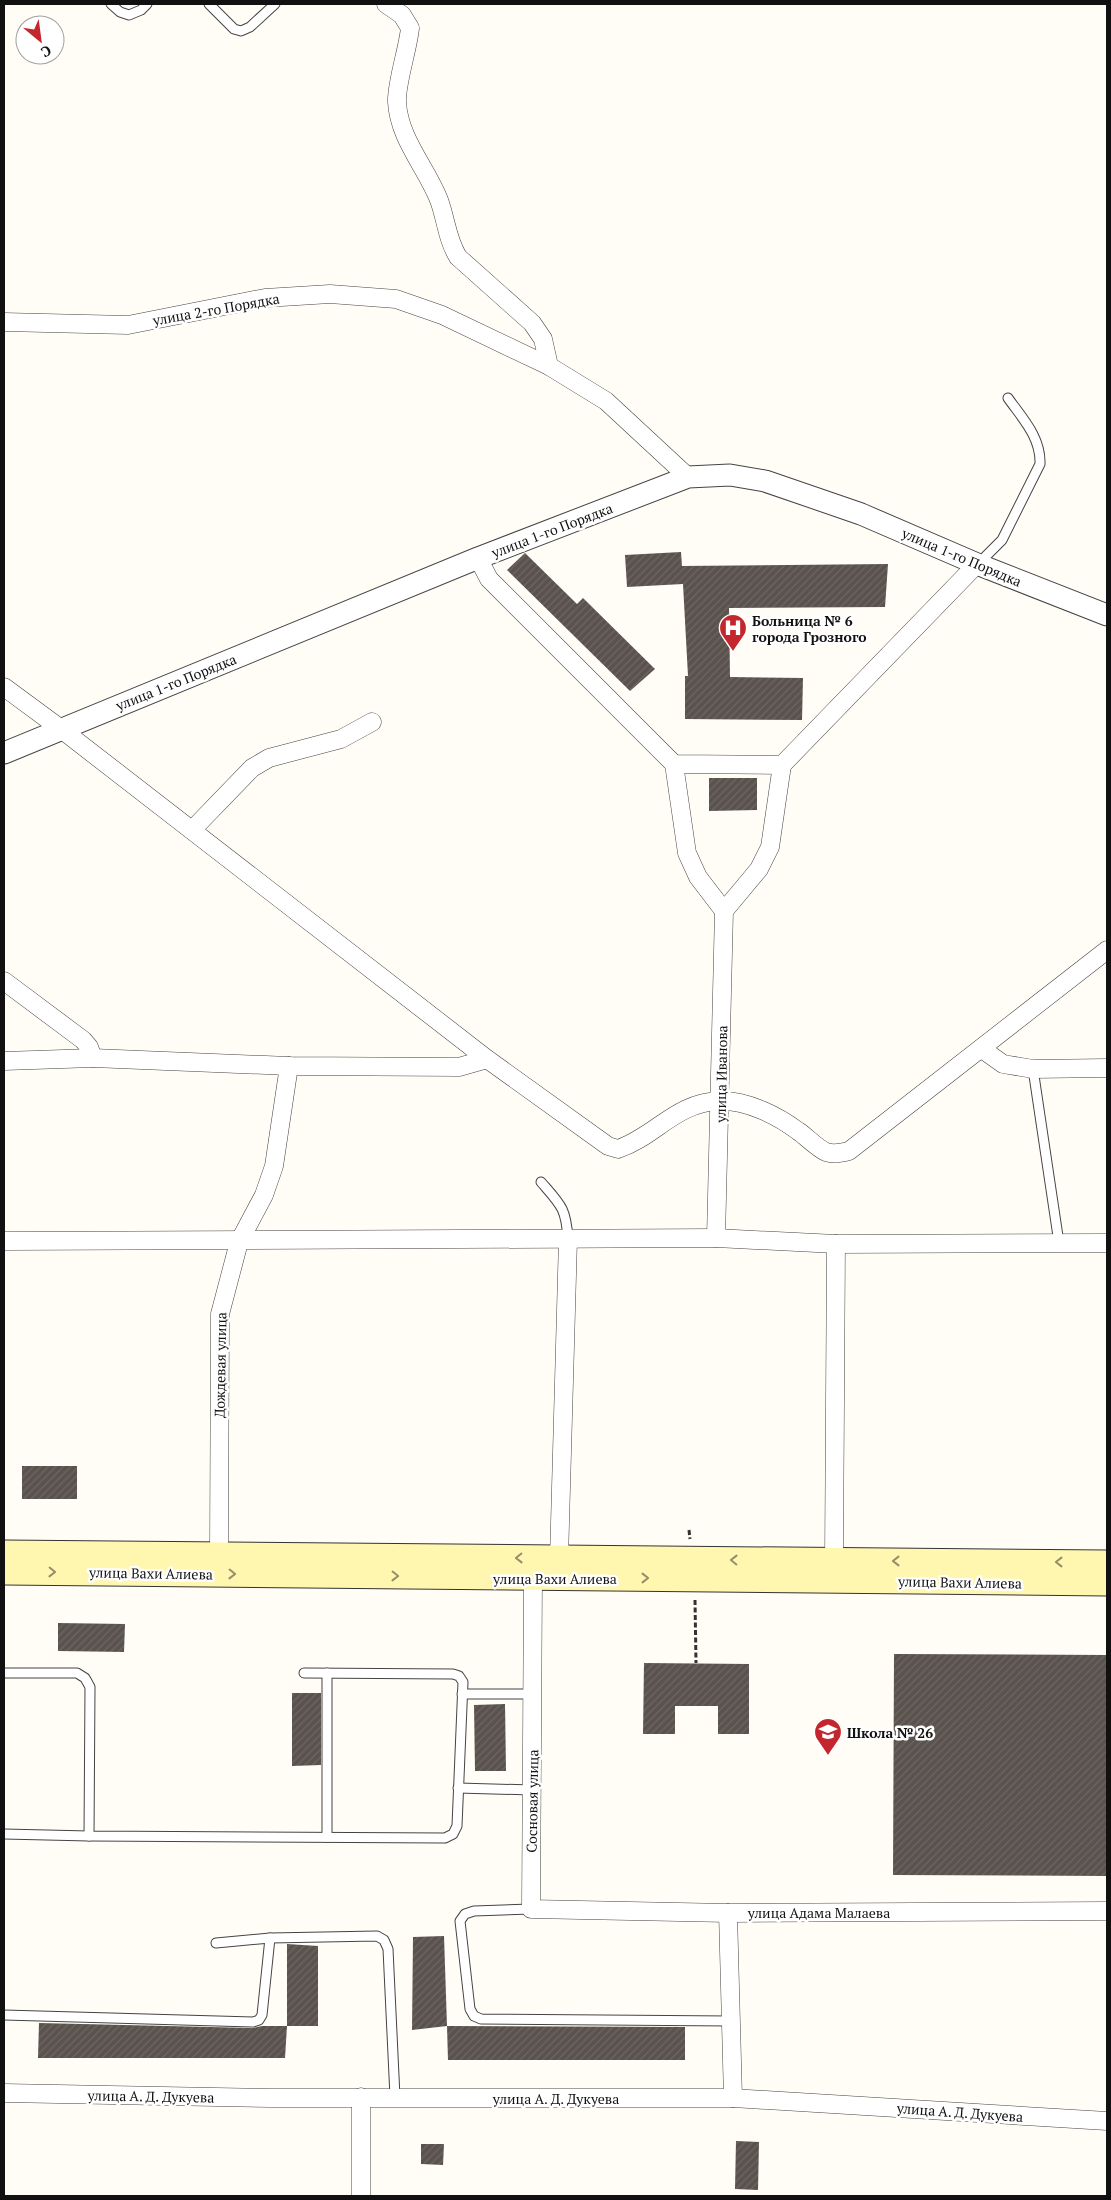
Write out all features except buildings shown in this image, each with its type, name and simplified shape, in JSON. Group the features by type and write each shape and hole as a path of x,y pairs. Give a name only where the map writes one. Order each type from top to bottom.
{"main road":[{"name":"улица Вахи Алиева","path":"4,1553 1107,1563"},
{"name":"улица Вахи Алиева","path":"4,1572 1107,1583"}],"street":[{"path":"386,4 402,15 410,28 396,101 402,130 438,199 450,243 458,257 532,322 543,340 550,366"},
{"name":"улица 2-го Порядка","path":"4,322 128,325 264,298 330,294 396,299 442,315 550,366 606,401 688,477"},
{"name":"улица 1-го Порядка","path":"4,753 478,558 688,477 730,475 766,481 861,514 977,564 1107,615"},
{"path":"478,558 489,579 674,764 687,853 698,877 724,910 759,869 770,846 782,766 977,564"},
{"path":"4,688 61,729 487,1059 608,1146 618,1149 641,1139 668,1117 688,1107 721,1100 751,1106 784,1120 826,1152 839,1154 856,1146 1107,950"},
{"path":"192,830 252,768 269,758 341,739 372,722"},
{"path":"674,764 782,766"},
{"name":"улица Иванова","path":"716,1238 721,1100 724,910"},
{"path":"4,981 83,1040 89,1047 93,1058"},
{"path":"982,1049 1003,1064 1032,1069 1107,1068"},
{"path":"4,1061 93,1058 289,1066 459,1067 487,1059"},
{"name":"Дождевая улица","path":"218,1555 220,1314 239,1242 264,1195 274,1166 289,1066"},
{"path":"4,1241 239,1242 716,1238 836,1244 1107,1243"},
{"path":"560,1558 568,1239"},
{"path":"834,1561 836,1244"},
{"name":"Сосновая улица","path":"531,1909 533,1578"},
{"name":"улица Адама Малаева","path":"531,1909 728,1913 1107,1911"},
{"path":"728,1913 733,2098"},
{"name":"улица А. Д. Дукуева","path":"4,2093 361,2098 733,2098 1107,2122"},
{"path":"361,2098 361,2196"}],"lane":[{"path":"111,4 120,12 129,15 141,10 147,4"},
{"path":"209,4 234,29 241,31 250,27 275,4"},
{"path":"977,564 1002,540 1040,464 1037,439 1008,398"},
{"path":"1032,1069 1059,1243"},
{"path":"541,1182 562,1207 567,1217 568,1239"},
{"path":"4,1673 77,1673 88,1682 90,1687 89,1836"},
{"path":"4,1834 445,1838 452,1834 457,1826 463,1682 460,1676 453,1674 304,1673"},
{"path":"327,1673 327,1837"},
{"path":"462,1694 533,1694"},
{"path":"458,1788 532,1790"},
{"path":"531,1909 474,1911 465,1914 460,1921 470,2009 474,2016 481,2019 730,2021"},
{"path":"216,1943 270,1938 376,1936 384,1940 388,1949 395,2097"},
{"path":"4,2015 253,2022 259,2020 262,2015 270,1938"}],"place":[{"name":"Больница № 6 города Грозного","path":"733,652"},
{"name":"Школа № 26","path":"828,1756"}]}
